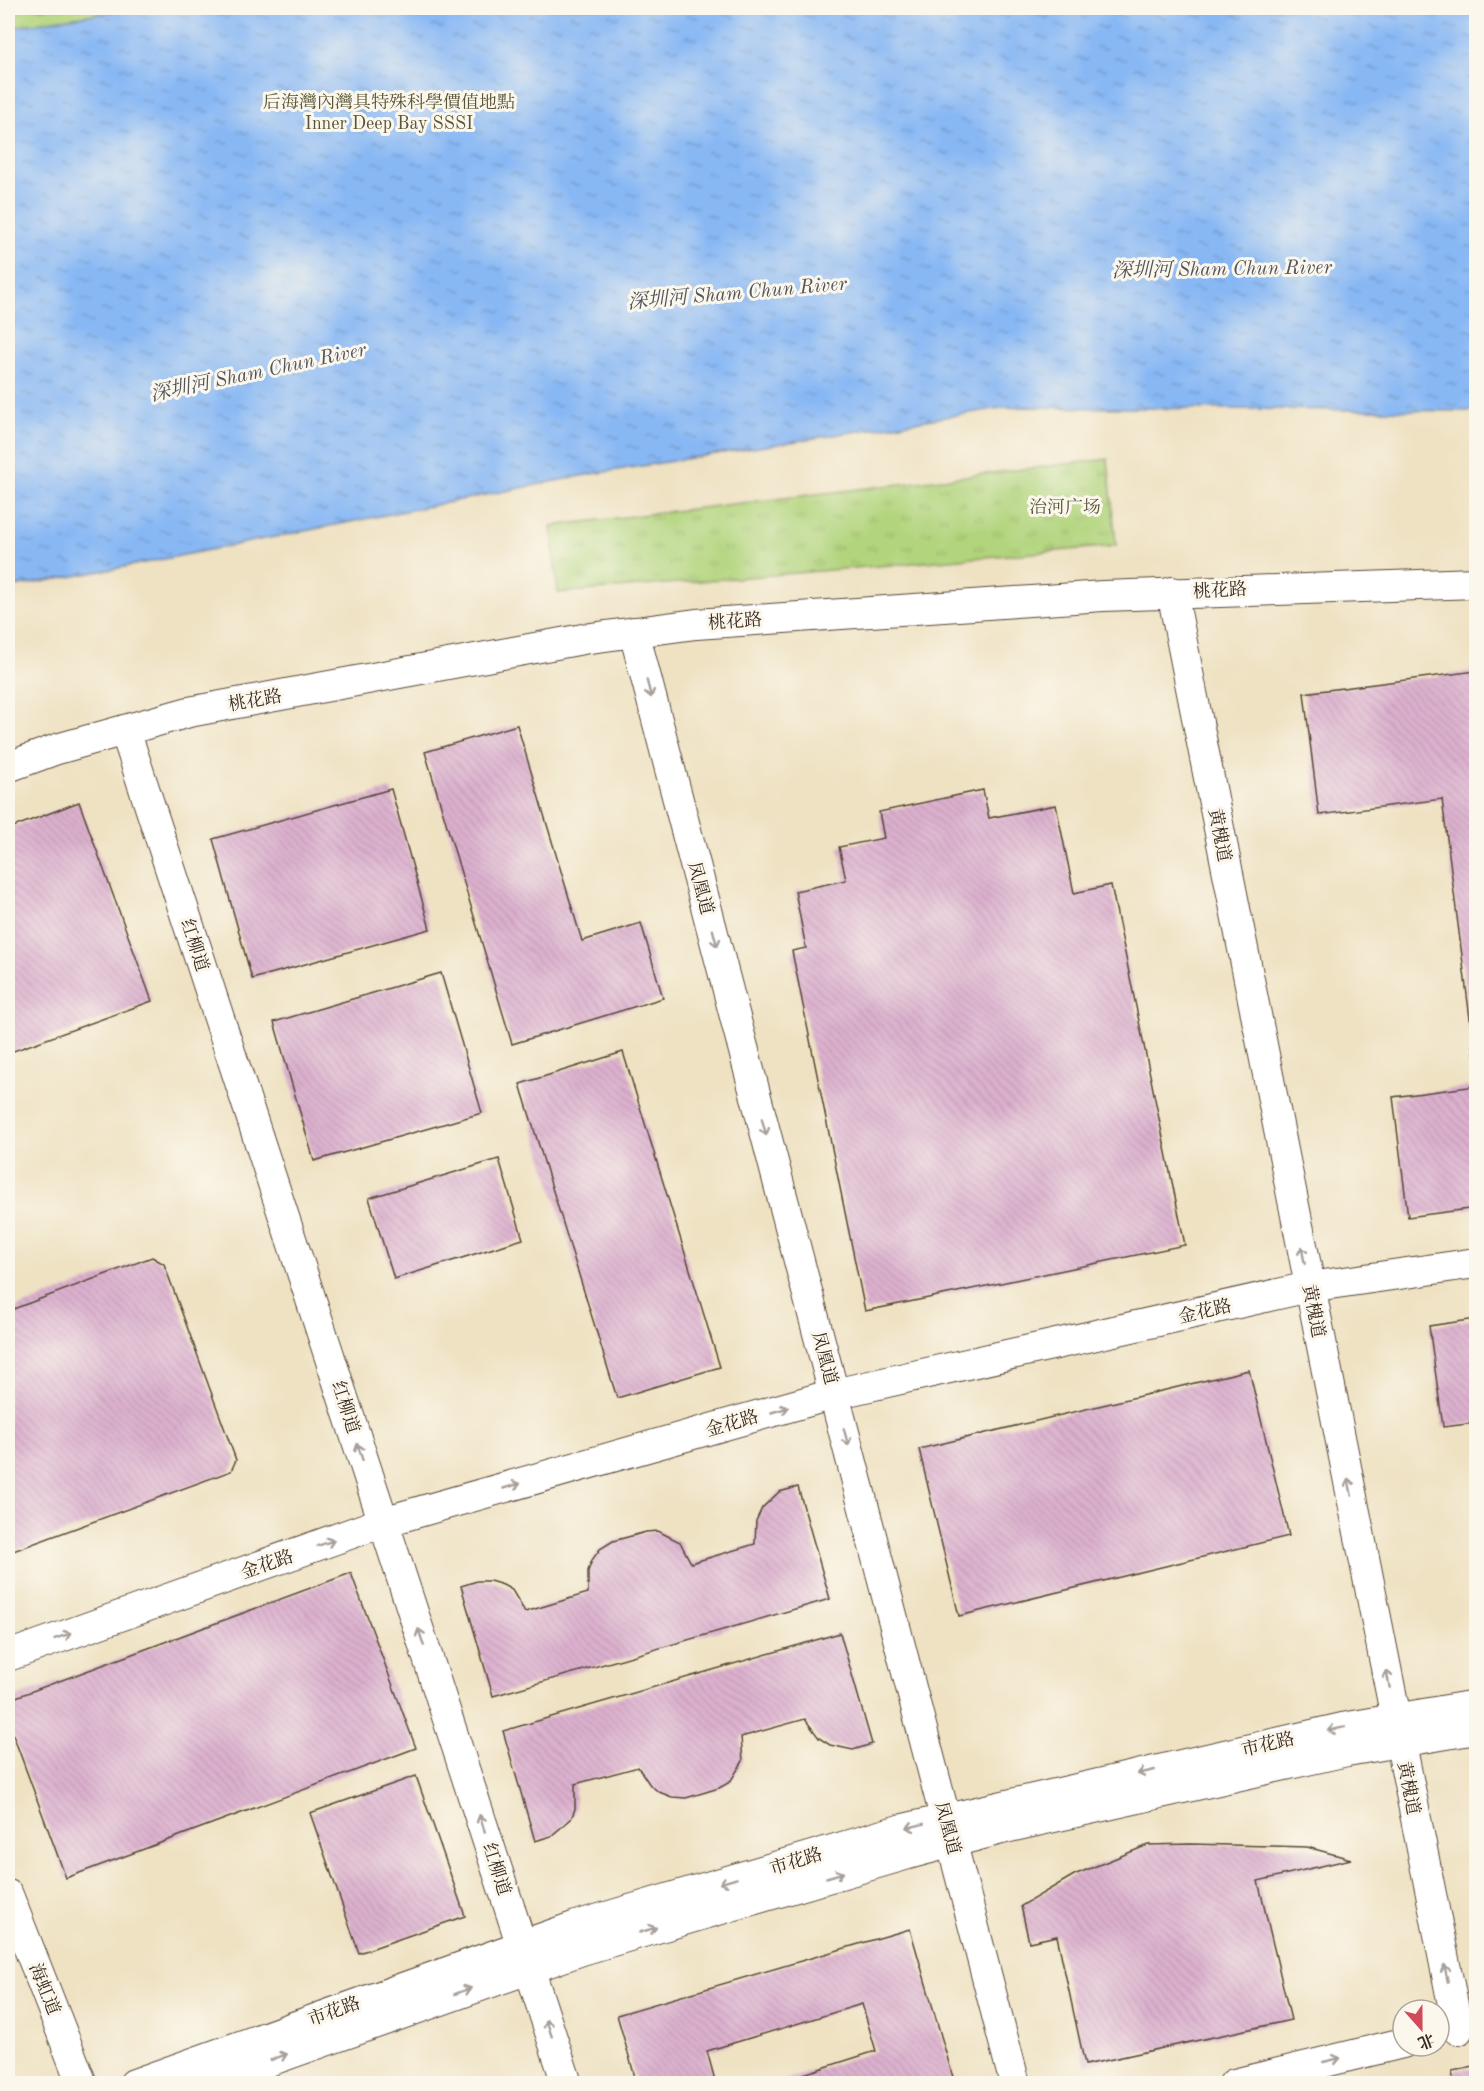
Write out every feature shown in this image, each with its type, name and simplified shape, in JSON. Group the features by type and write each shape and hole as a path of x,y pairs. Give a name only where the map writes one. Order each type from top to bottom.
{"street":[{"name":"桃花路","path":"8,767 57,749 189,712 634,632 696,624 1172,592 1476,583"},
{"name":"黄槐道","path":"1172,592 1458,2031"},
{"name":"凤凰道","path":"634,632 1015,2084"},
{"name":"红柳道","path":"125,730 567,2084"},
{"name":"金花路","path":"8,1656 383,1522 834,1394 1309,1287 1476,1263"},
{"name":"市花路","path":"1398,1730 1476,1706"},
{"name":"市花路","path":"134,2084 525,1956 582,1950 949,1831 1342,1728 1476,1729"},
{"name":"海虹道","path":"8,1895 82,2084"},
{"name":"市花路","path":"204,2084 525,1956"},
{"path":"1234,2084 1391,2046"}],"green space":[{"path":"8,8 129,8 8,29"},
{"name":"治河广场","path":"1108,459 1116,546 558,593 551,526"}],"water":[{"name":"深圳河 Sham Chun River","path":"129,8 1476,8 1476,411 1007,407 586,475 8,588 8,29"}],"building":[{"path":"1476,671 1475,1058 1442,799 1319,815 1304,693"},
{"path":"517,725 582,941 641,923 663,998 512,1044 425,752"},
{"path":"391,789 430,929 252,979 213,839"},
{"path":"983,790 989,818 1056,805 1074,893 1111,885 1185,1245 865,1311 792,951 806,948 795,891 846,880 839,847 884,838 879,812"},
{"path":"79,802 152,1001 8,1053 8,829"},
{"path":"441,973 482,1113 314,1161 274,1022"},
{"path":"623,1052 720,1367 617,1398 520,1084"},
{"path":"1476,1086 1476,1208 1408,1217 1393,1097"},
{"path":"499,1159 523,1239 394,1279 369,1198"},
{"path":"152,1257 164,1264 236,1460 231,1471 8,1553 8,1311"},
{"path":"1476,1319 1476,1423 1443,1427 1429,1326"},
{"path":"1249,1370 1289,1536 959,1616 919,1449"},
{"path":"798,1487 830,1599 493,1696 461,1586 477,1581 490,1581 503,1585 512,1590 525,1612 588,1593 588,1571 592,1560 600,1549 613,1541 658,1531 680,1542 691,1563 755,1544 756,1521 762,1508 779,1492"},
{"path":"351,1573 416,1748 66,1878 8,1721 8,1700"},
{"path":"840,1633 872,1744 853,1750 830,1745 819,1738 805,1719 741,1737 743,1761 730,1782 719,1788 686,1798 672,1797 659,1792 650,1785 638,1767 575,1784 575,1809 571,1819 551,1836 535,1841 503,1731"},
{"path":"416,1776 465,1916 359,1953 310,1813"},
{"path":"1148,1845 1307,1847 1351,1859 1258,1881 1291,2020 1085,2065 1057,1936 1029,1942 1021,1906 1074,1875"},
{"path":"910,1929 955,2084 772,2084 876,2051 862,2004 707,2051 716,2084 637,2084 617,2015"},
{"path":"1473,2067 1476,2084 1454,2084 1452,2071"}],"park label":[{"name":"后海灣內灣具特殊科學價值地點 Inner Deep Bay SSSI","path":"389,112"}]}
